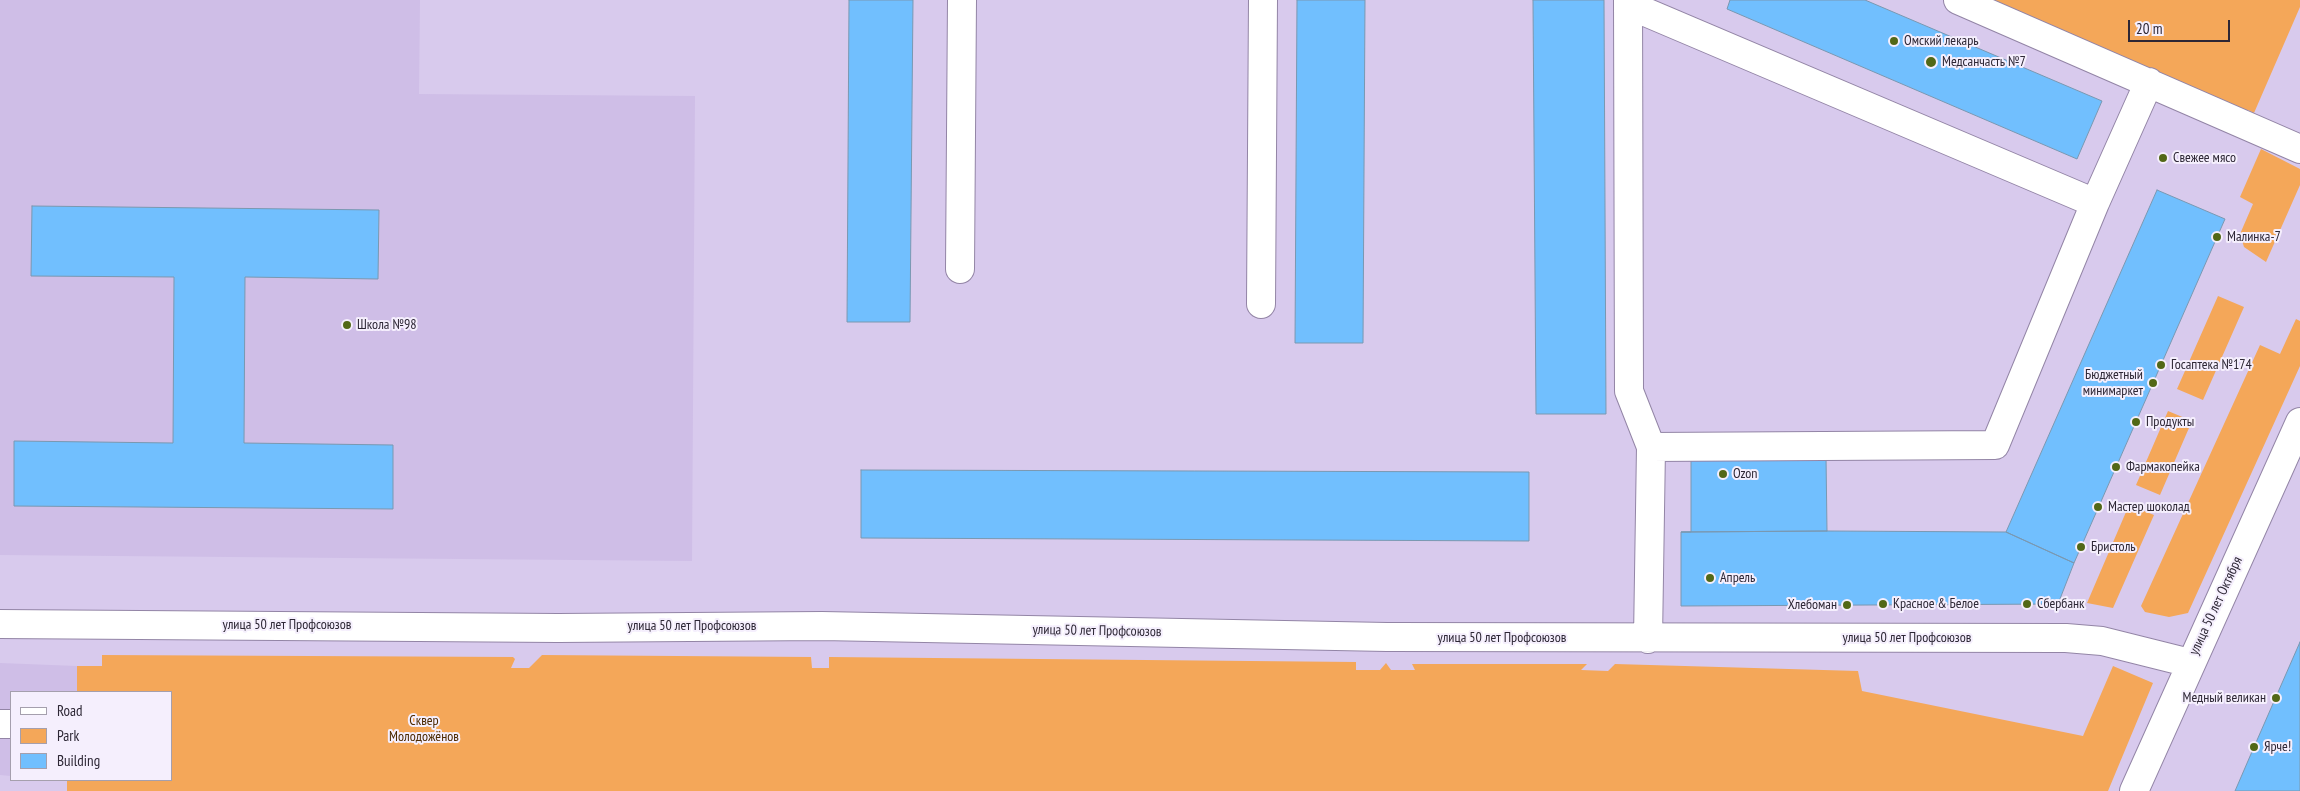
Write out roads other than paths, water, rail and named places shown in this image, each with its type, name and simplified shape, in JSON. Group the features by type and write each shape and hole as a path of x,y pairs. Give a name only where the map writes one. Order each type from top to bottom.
{"street":[{"path":"960,269 962,0"},
{"path":"1261,304 1263,0"},
{"path":"1958,0 2300,149"},
{"path":"1648,639 1651,447 1629,391 1628,2 2096,203"},
{"path":"1651,447 1995,445 2096,203 2149,82"},
{"name":"улица 50 лет Октября","path":"2134,791 2190,663 2294,452 2300,422"},
{"name":"улица 50 лет Профсоюзов","path":"0,624 558,628 822,626 1387,637 1648,639 2066,638 2102,641 2190,663"}],"place":[{"name":"Омский лекарь","path":"1894,41"},
{"name":"Медсанчасть №7","path":"1931,62"},
{"name":"Свежее мясо","path":"2163,158"},
{"name":"Малинка-7","path":"2217,237"},
{"name":"Школа №98","path":"347,325"},
{"name":"Госаптека №174","path":"2161,365"},
{"name":"Бюджетный минимаркет","path":"2153,383"},
{"name":"Продукты","path":"2136,422"},
{"name":"Фармакопейка","path":"2116,467"},
{"name":"Ozon","path":"1723,474"},
{"name":"Мастер шоколад","path":"2098,507"},
{"name":"Бристоль","path":"2081,547"},
{"name":"Апрель","path":"1710,578"},
{"name":"Красное & Белое","path":"1883,604"},
{"name":"Сбербанк","path":"2027,604"},
{"name":"Хлебоман","path":"1847,605"},
{"name":"Медный великан","path":"2276,698"},
{"name":"Ярче!","path":"2254,747"}],"park label":[{"name":"Сквер Молодожёнов","path":"424,730"}]}
